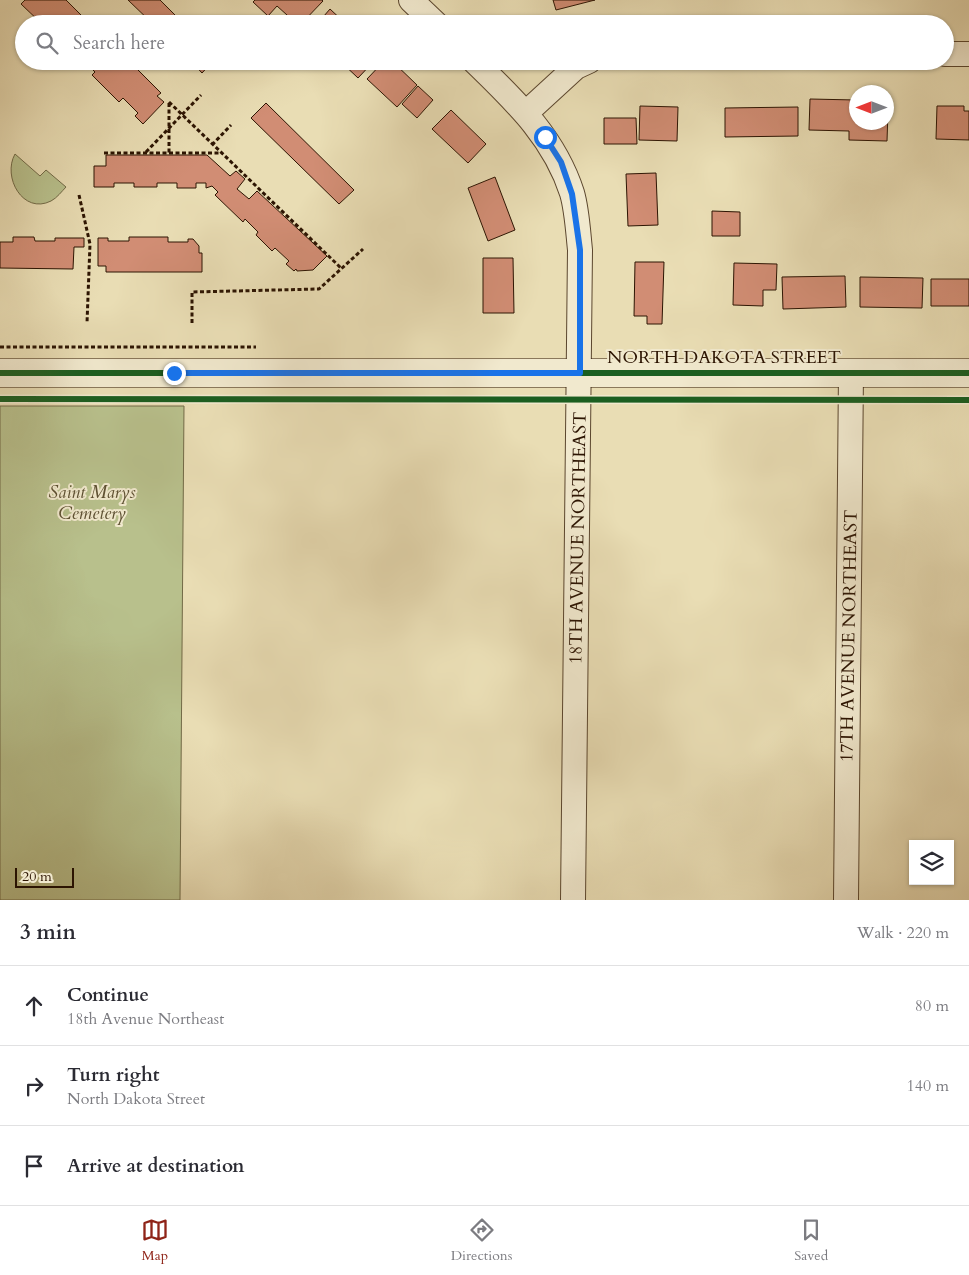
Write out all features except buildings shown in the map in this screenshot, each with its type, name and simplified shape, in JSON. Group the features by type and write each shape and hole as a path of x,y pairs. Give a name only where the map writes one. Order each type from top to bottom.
{"street":[{"path":"411,0 427,15"},
{"path":"954,54 969,54"},
{"name":"18TH AVENUE NORTHEAST","path":"483,70 527,112 561,162 572,194 580,250 573,900"},
{"path":"527,112 573,70"},
{"name":"17TH AVENUE NORTHEAST","path":"846,900 851,372"},
{"name":"NORTH DAKOTA STREET","path":"0,373 969,373"}],"path":[{"path":"146,152 201,95"},
{"path":"169,153 169,102 342,269"},
{"path":"212,145 231,125"},
{"path":"104,153 220,153"},
{"path":"79,195 90,244 88,323"},
{"path":"192,323 192,292 319,289 363,249"}],"green space":[{"path":"15,154 40,176 46,170 66,187 53,200 41,204 32,203 24,198 13,183 11,173"},
{"name":"Saint Marys Cemetery","path":"0,406 184,406 180,900 0,900"}],"cycle path":[{"path":"0,373 969,373"},
{"path":"0,399 969,400"}],"route":[{"path":"174,373 580,373 580,250 572,194 561,162 545,137"}]}
